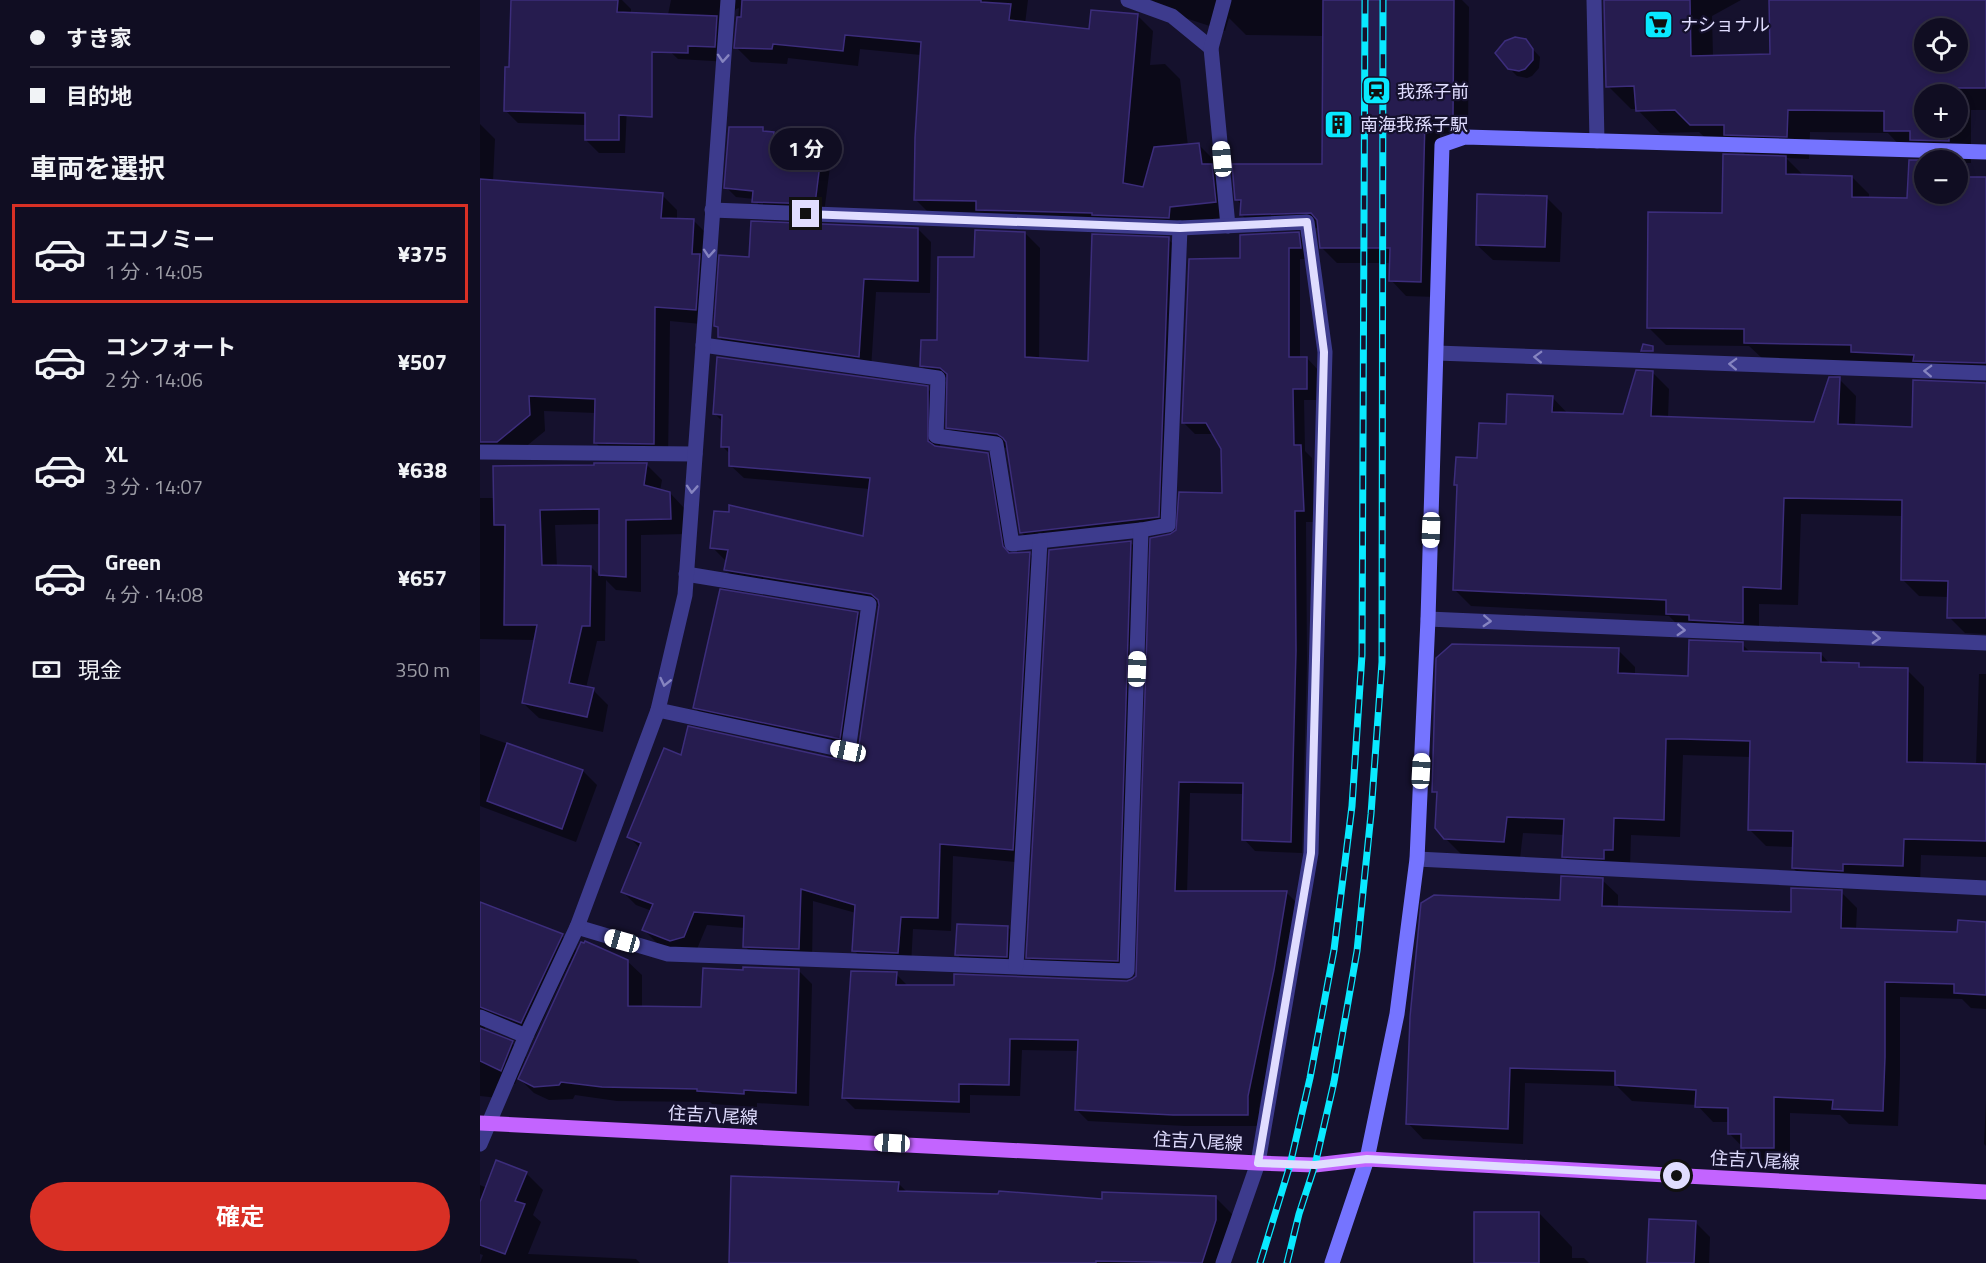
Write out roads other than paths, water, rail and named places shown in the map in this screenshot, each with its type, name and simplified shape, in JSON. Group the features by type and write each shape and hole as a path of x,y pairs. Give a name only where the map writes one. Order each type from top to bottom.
{"main road":[{"name":"住吉八尾線","path":"484,1123 1258,1163 1315,1165 1367,1159 1986,1192"}],"street":[{"path":"480,1144 484,1123 577,927 658,710 685,595 728,0"},
{"path":"1128,0 1172,16 1211,48"},
{"path":"1224,0 1211,48 1228,226"},
{"path":"1594,0 1597,141"},
{"path":"1332,1263 1367,1159 1397,1014 1417,859 1428,619 1442,145 1465,137 1986,152"},
{"path":"712,210 1180,228 1307,222 1324,352 1311,853 1258,1163 1223,1263"},
{"path":"703,345 938,378 936,436 996,444 1012,544 1168,525 1180,228"},
{"path":"1437,353 1986,373"},
{"path":"480,452 695,454"},
{"path":"577,927 668,954 1127,971 1141,530"},
{"path":"1016,966 1040,541"},
{"path":"658,710 848,751 869,604 686,574"},
{"path":"1428,619 1986,643"},
{"path":"1417,859 1986,888"},
{"path":"480,1017 526,1036"}],"railway":[{"path":"1260,1263 1290,1165 1310,1078 1334,950 1352,806 1362,655 1365,0"},
{"path":"1287,1263 1299,1214 1315,1165 1334,1082 1357,951 1371,814 1382,662 1383,0"}],"place":[{"name":"ナショナル","path":"1659,24"},
{"name":"我孫子前","path":"1376,91"},
{"name":"南海我孫子駅","path":"1339,124"}]}
